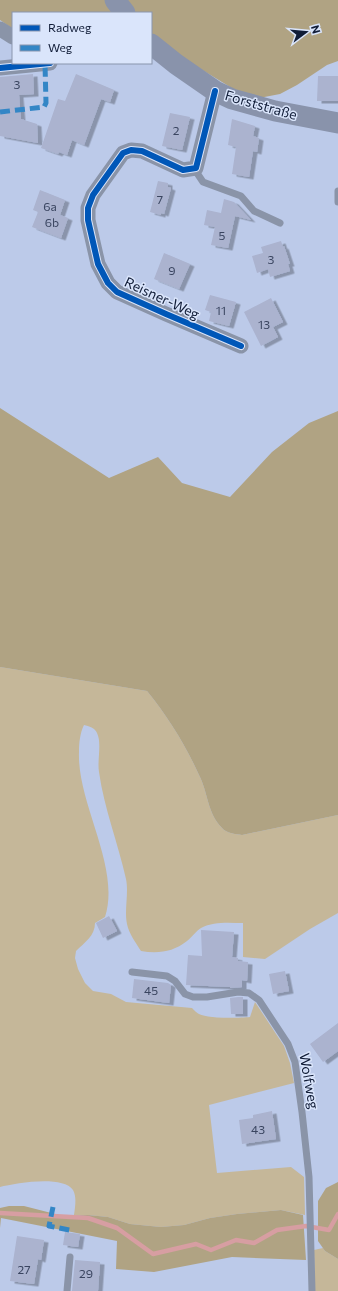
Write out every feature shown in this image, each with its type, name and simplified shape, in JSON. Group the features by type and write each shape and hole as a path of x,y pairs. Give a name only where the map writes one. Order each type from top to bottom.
{"street":[{"path":"115,0 124,12"},
{"path":"0,29 12,36"},
{"name":"Forststraße","path":"152,45 176,64 215,91 232,98 275,111 338,124"},
{"path":"0,68 37,64"},
{"path":"196,168 215,91"},
{"name":"Reisner-Weg","path":"196,168 183,170 142,151 131,150 123,153 93,195 88,208 88,220 98,264 108,283 117,292 241,346"}],"lane":[{"path":"196,168 197,173 203,182 241,196 254,211 280,223"},
{"path":"338,191 338,202"},
{"name":"Wolfweg","path":"132,972 167,976 175,981 185,994 193,997 199,998 238,992 250,993 259,1000 288,1044 295,1062 308,1170 312,1291"},
{"path":"68,1291 70,1257"}],"shaded area":[{"path":"0,0 338,0 338,61 327,65 297,85 280,94 254,99 240,93 199,68 152,44 152,12 12,12 12,28 0,20"},
{"path":"0,408 109,478 158,457 182,483 230,497 272,452 309,423 338,411 338,815 242,835 228,832 222,828 213,816 202,782 194,764 169,721 147,691 0,667"},
{"path":"0,667 147,691 169,721 194,764 202,782 213,816 222,828 228,832 242,835 338,815 338,913 310,929 265,959 243,957 243,923 211,924 201,928 182,945 171,950 159,952 141,951 131,935 127,924 126,879 101,785 97,733 92,728 84,725 80,738 79,749 80,772 84,793 103,857 107,877 108,898 105,917 95,923 95,928 91,935 76,951 75,958 78,969 85,983 93,991 111,994 126,1002 192,1008 198,1014 204,1016 232,1018 250,1017 255,1002 284,1046 290,1063 294,1083 209,1105 217,1173 291,1167 304,1177 305,1215 281,1210 237,1214 210,1218 184,1225 161,1227 130,1224 108,1217 74,1215 75,1196 73,1190 68,1185 60,1183 39,1181 0,1187"},
{"path":"338,1182 338,1259 325,1251 318,1241 318,1201 326,1188"},
{"path":"9,1206 24,1206 63,1216 88,1215 108,1217 130,1224 161,1227 184,1225 210,1218 237,1214 281,1210 303,1215 306,1260 232,1257 154,1272 116,1269 117,1241 1,1218 0,1228 0,1208"},
{"path":"323,1248 325,1251 338,1259 338,1291 315,1291 314,1250"}],"building":[{"path":"33,74 34,94 19,95 21,119 37,124 38,143 0,136 0,77"},
{"path":"76,74 114,90 110,102 101,99 84,145 72,140 67,155 59,152 58,154 41,148 58,99 65,101"},
{"path":"318,76 338,76 338,101 317,101"},
{"path":"170,113 190,117 182,150 162,146"},
{"path":"232,119 255,126 253,136 259,138 257,152 253,151 249,177 232,174 236,147 228,145"},
{"path":"158,181 168,183 168,187 171,188 164,214 161,213 161,215 150,212"},
{"path":"40,190 65,200 60,215 68,218 61,238 32,227 38,212 33,210"},
{"path":"224,199 234,202 251,220 235,216 228,248 211,245 215,227 204,225 207,210 221,213"},
{"path":"281,241 290,264 288,264 290,271 270,277 268,269 257,273 252,256 263,253 261,247"},
{"path":"164,253 190,264 179,289 154,279"},
{"path":"210,295 236,302 229,326 209,321 211,312 205,310"},
{"path":"271,298 283,322 273,327 278,337 261,346 244,312"},
{"path":"109,916 117,931 103,938 96,923"},
{"path":"201,930 234,932 232,957 238,958 238,961 248,962 247,981 242,980 242,987 230,988 186,985 188,955 202,956"},
{"path":"285,971 289,991 273,994 269,974"},
{"path":"134,979 168,983 171,985 169,1003 132,998"},
{"path":"243,997 243,1014 231,1014 230,998"},
{"path":"338,1023 338,1051 323,1062 310,1044"},
{"path":"272,1111 276,1139 242,1144 239,1120 253,1118 253,1115"},
{"path":"65,1232 80,1234 78,1247 63,1245"},
{"path":"17,1236 44,1240 41,1260 38,1259 34,1284 10,1281"},
{"path":"75,1260 100,1262 98,1291 72,1291"}],"waterway":[{"path":"0,1213 88,1218 117,1228 153,1254 196,1244 211,1250 236,1240 254,1243 277,1230 306,1226 329,1230 338,1214"}],"marked path":[{"path":"0,112 44,107 46,103 45,64"},
{"path":"53,1207 49,1226 74,1231"}],"cycle path":[{"path":"0,68 40,64"},
{"path":"215,91 196,168 183,170 142,151 131,150 123,153 93,195 88,208 88,220 98,264 108,283 117,292 241,346"}]}
